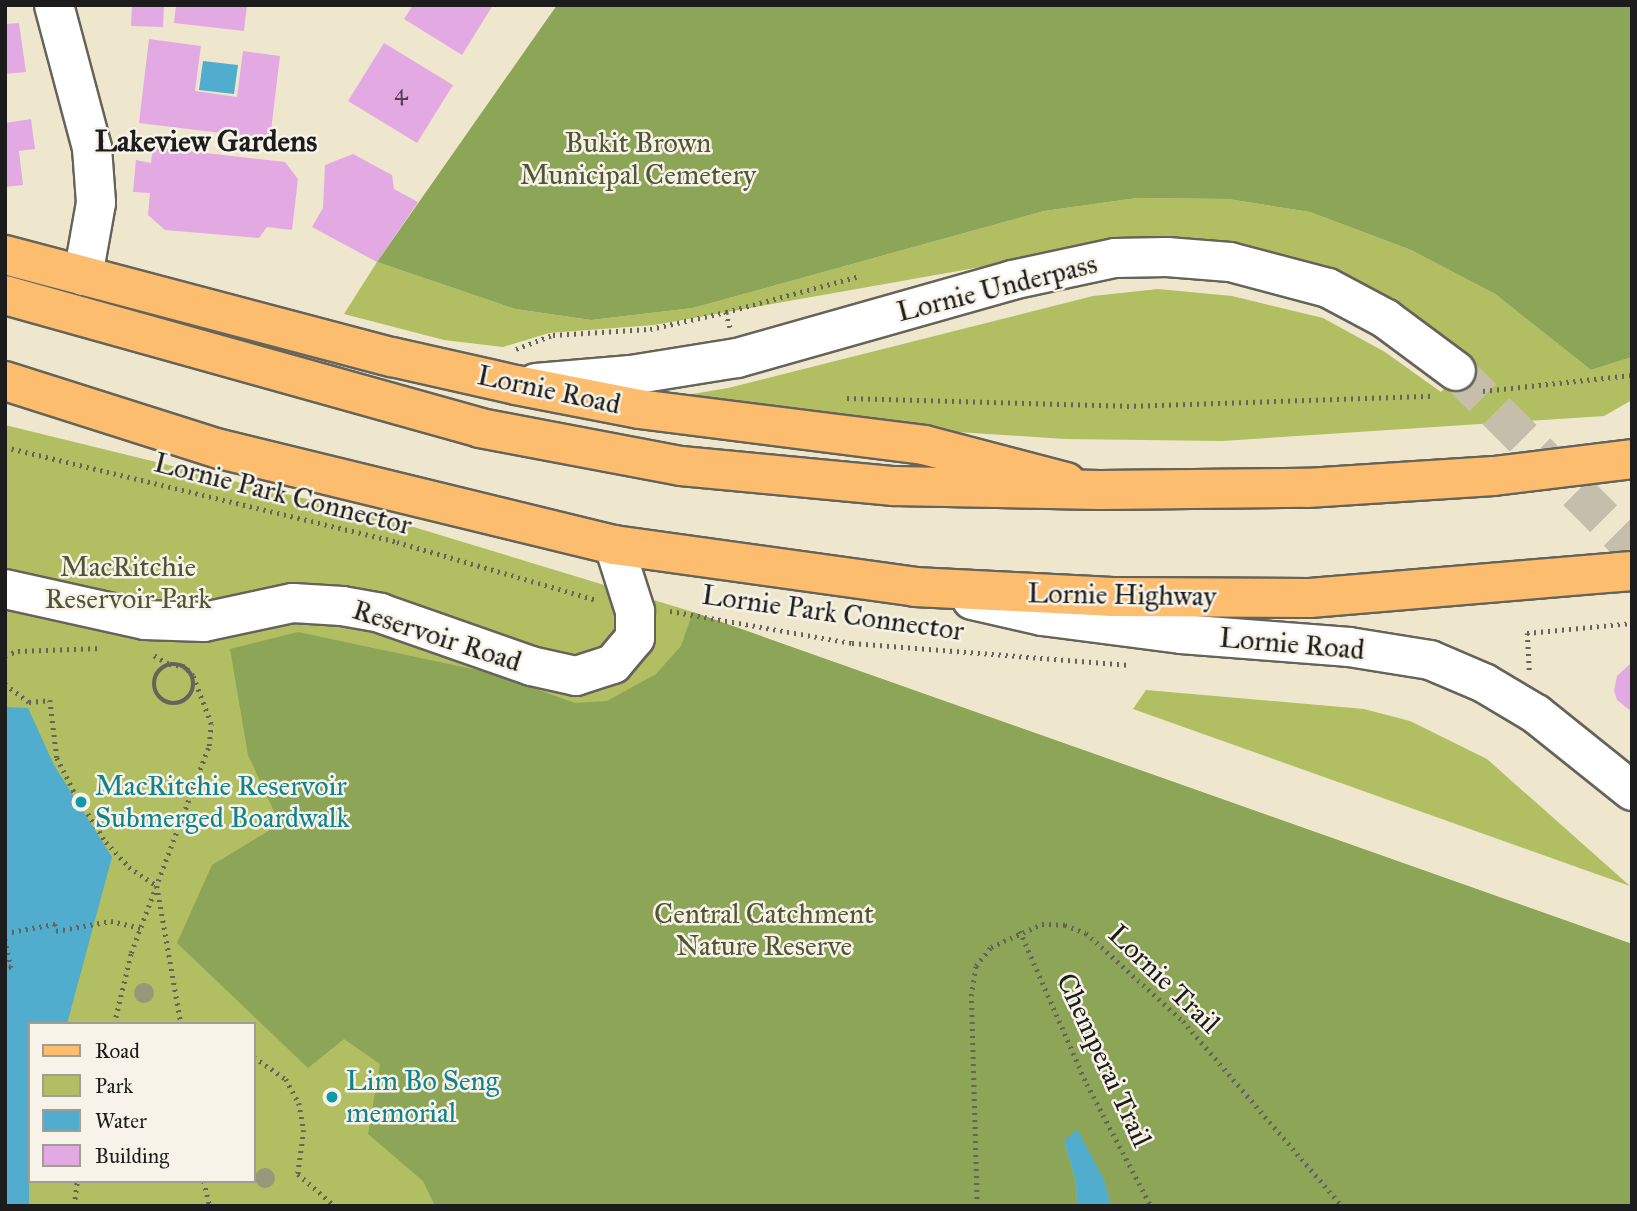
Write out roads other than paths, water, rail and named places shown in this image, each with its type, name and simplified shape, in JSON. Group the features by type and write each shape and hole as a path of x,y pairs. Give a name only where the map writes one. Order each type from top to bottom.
{"main road":[{"name":"Lornie Road","path":"5,255 392,357 516,385 639,409 924,445 1100,490"},
{"name":"Lornie Road","path":"5,295 455,421 681,466 894,486 1100,490"},
{"path":"5,381 220,449 614,545"},
{"path":"5,401 199,454 220,449"},
{"path":"1100,490 1321,487 1494,476 1632,459"},
{"name":"Lornie Highway","path":"614,545 915,587 1113,597 1310,598 1632,571"}],"street":[{"path":"54,5 92,148 96,203 83,276"},
{"name":"Lornie Underpass","path":"516,385 631,376 737,358 1012,279 1115,258 1167,257 1230,262 1328,288 1386,319 1456,371"},
{"name":"Reservoir Road","path":"5,589 145,620 204,622 293,603 342,606 380,612 531,666 576,676 613,664 627,651 635,638 635,611 614,545"},
{"name":"Lornie Road","path":"915,587 1042,616 1181,634 1349,647 1430,660 1484,683 1536,714 1632,791"}],"water":[{"path":"203,61 238,65 234,94 199,90"},
{"path":"5,707 28,708 54,765 112,857 68,1022 28,1022 29,1206 5,1206"},
{"path":"1077,1129 1104,1180 1111,1206 1077,1206 1076,1182 1064,1141"}],"tunnel":[{"path":"1456,371 1632,547"}],"place":[{"name":"MacRitchie Reservoir Submerged Boardwalk","path":"81,802"},
{"name":"Lim Bo Seng memorial","path":"332,1097"}],"district":[{"name":"Lakeview Gardens","path":"206,141"}],"park label":[{"name":"Bukit Brown Municipal Cemetery","path":"638,159"},
{"name":"MacRitchie Reservoir Park","path":"128,583"},
{"name":"Central Catchment Nature Reserve","path":"764,930"}]}
